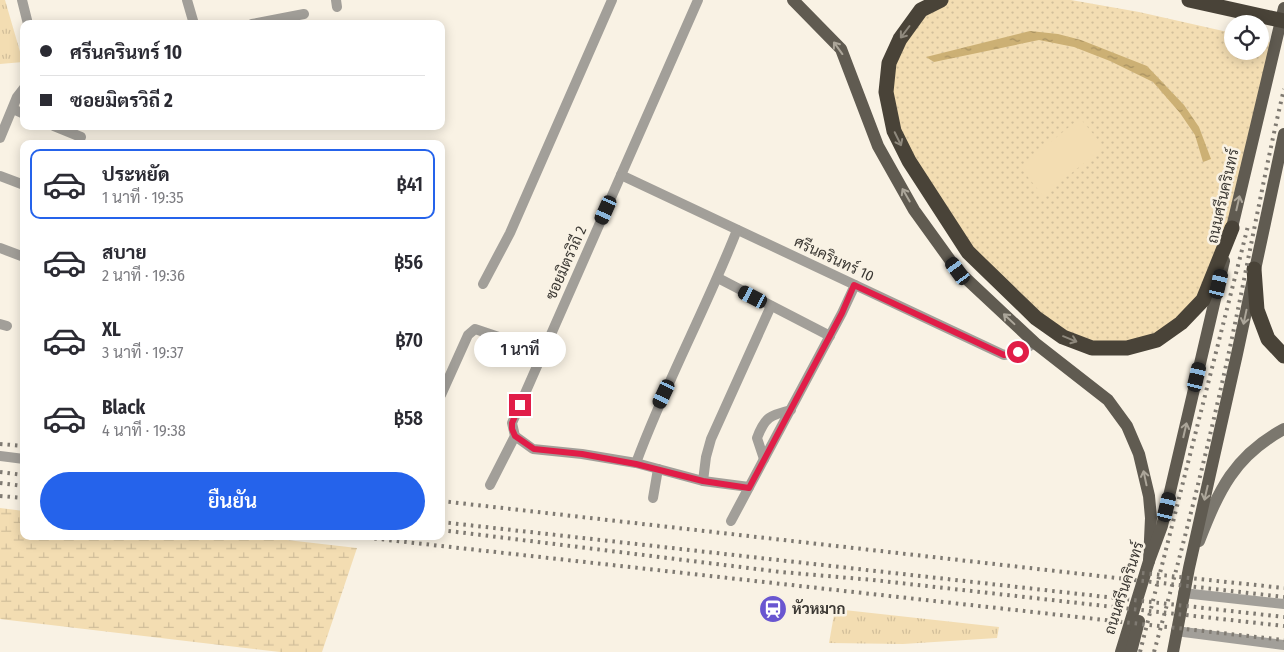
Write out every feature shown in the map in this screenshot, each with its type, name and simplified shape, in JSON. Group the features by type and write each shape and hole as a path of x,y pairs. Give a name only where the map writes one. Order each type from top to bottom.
{"highway":[{"path":"941,0 921,10 900,39 888,63 886,92 894,131 909,161 968,252 1036,318 1063,337 1092,348 1127,348 1157,340 1181,323 1203,300 1232,228"},
{"path":"1189,0 1284,21"},
{"path":"1254,269 1257,310 1268,339 1284,356"}],"main road":[{"path":"793,0 841,49 878,146 914,210 958,271 1035,342 1108,400 1127,426 1140,454 1149,496 1151,518 1149,561"},
{"name":"ถนนศรีนครินทร์","path":"1121,652 1149,561 1162,526 1284,8"},
{"path":"1173,644 1284,134"},
{"path":"1189,568 1215,500 1238,464 1264,440 1284,429"},
{"path":"1131,652 1156,557 1162,526"}],"street":[{"path":"22,0 27,20"},
{"path":"188,0 193,20"},
{"path":"483,284 510,233 612,0"},
{"name":"ซอยมิตรวิถี 2","path":"490,485 514,433 512,423 698,0"},
{"path":"273,20 304,14"},
{"path":"0,138 20,93"},
{"path":"13,109 20,112"},
{"path":"65,130 81,138"},
{"name":"ศรีนครินทร์ 10","path":"621,175 1004,355 1018,352 1035,342"},
{"path":"0,176 20,184"},
{"path":"636,464 649,428 718,278 737,230"},
{"path":"0,248 20,256"},
{"path":"718,278 830,336"},
{"path":"731,521 830,336 854,285"},
{"path":"703,481 706,457 711,439 771,306"},
{"path":"445,386 468,335 476,329 543,352"},
{"path":"764,459 757,438 762,424 772,414 791,410"},
{"path":"514,433 534,449 582,454 636,464 703,481 749,488"},
{"path":"0,456 20,458"},
{"path":"653,498 658,469"},
{"path":"1183,593 1284,604"},
{"path":"1173,644 1284,645"}],"green space":[{"path":"0,0 5,0 20,52 20,62 0,64"},
{"path":"941,0 1071,0 1139,12 1224,31 1224,60 1269,60 1269,42 1276,43 1232,228 1203,300 1181,323 1127,348 1063,337 968,252 894,131 889,63 900,39"},
{"path":"1080,118 1104,147 1043,196 1020,167"},
{"path":"0,508 20,510 20,540 287,540 357,548 322,652 280,652 0,619"},
{"path":"835,609 999,627 997,638 903,644 829,643"}],"water":[{"path":"1030,31 1058,34 1081,40 1147,66 1184,105 1199,127 1211,159 1203,162 1195,135 1180,113 1153,82 1110,61 1074,47 1039,40 934,62 926,57"}],"railway":[{"path":"1154,652 1217,405 1284,89"},
{"path":"1140,652 1248,226"},
{"path":"0,444 20,446"},
{"path":"0,472 20,474"},
{"path":"0,483 20,486"},
{"path":"0,496 20,498"},
{"path":"445,501 1284,597"},
{"path":"445,522 1284,617"},
{"path":"445,530 781,572 873,580 1284,626"},
{"path":"388,540 1284,640"},
{"path":"1142,573 1284,588"}],"place":[{"name":"หัวหมาก","path":"773,609"}],"route":[{"path":"520,405 512,423 512,429 515,436 534,449 582,454 636,464 703,481 749,488 842,313 854,285 1004,355 1018,352"}]}
